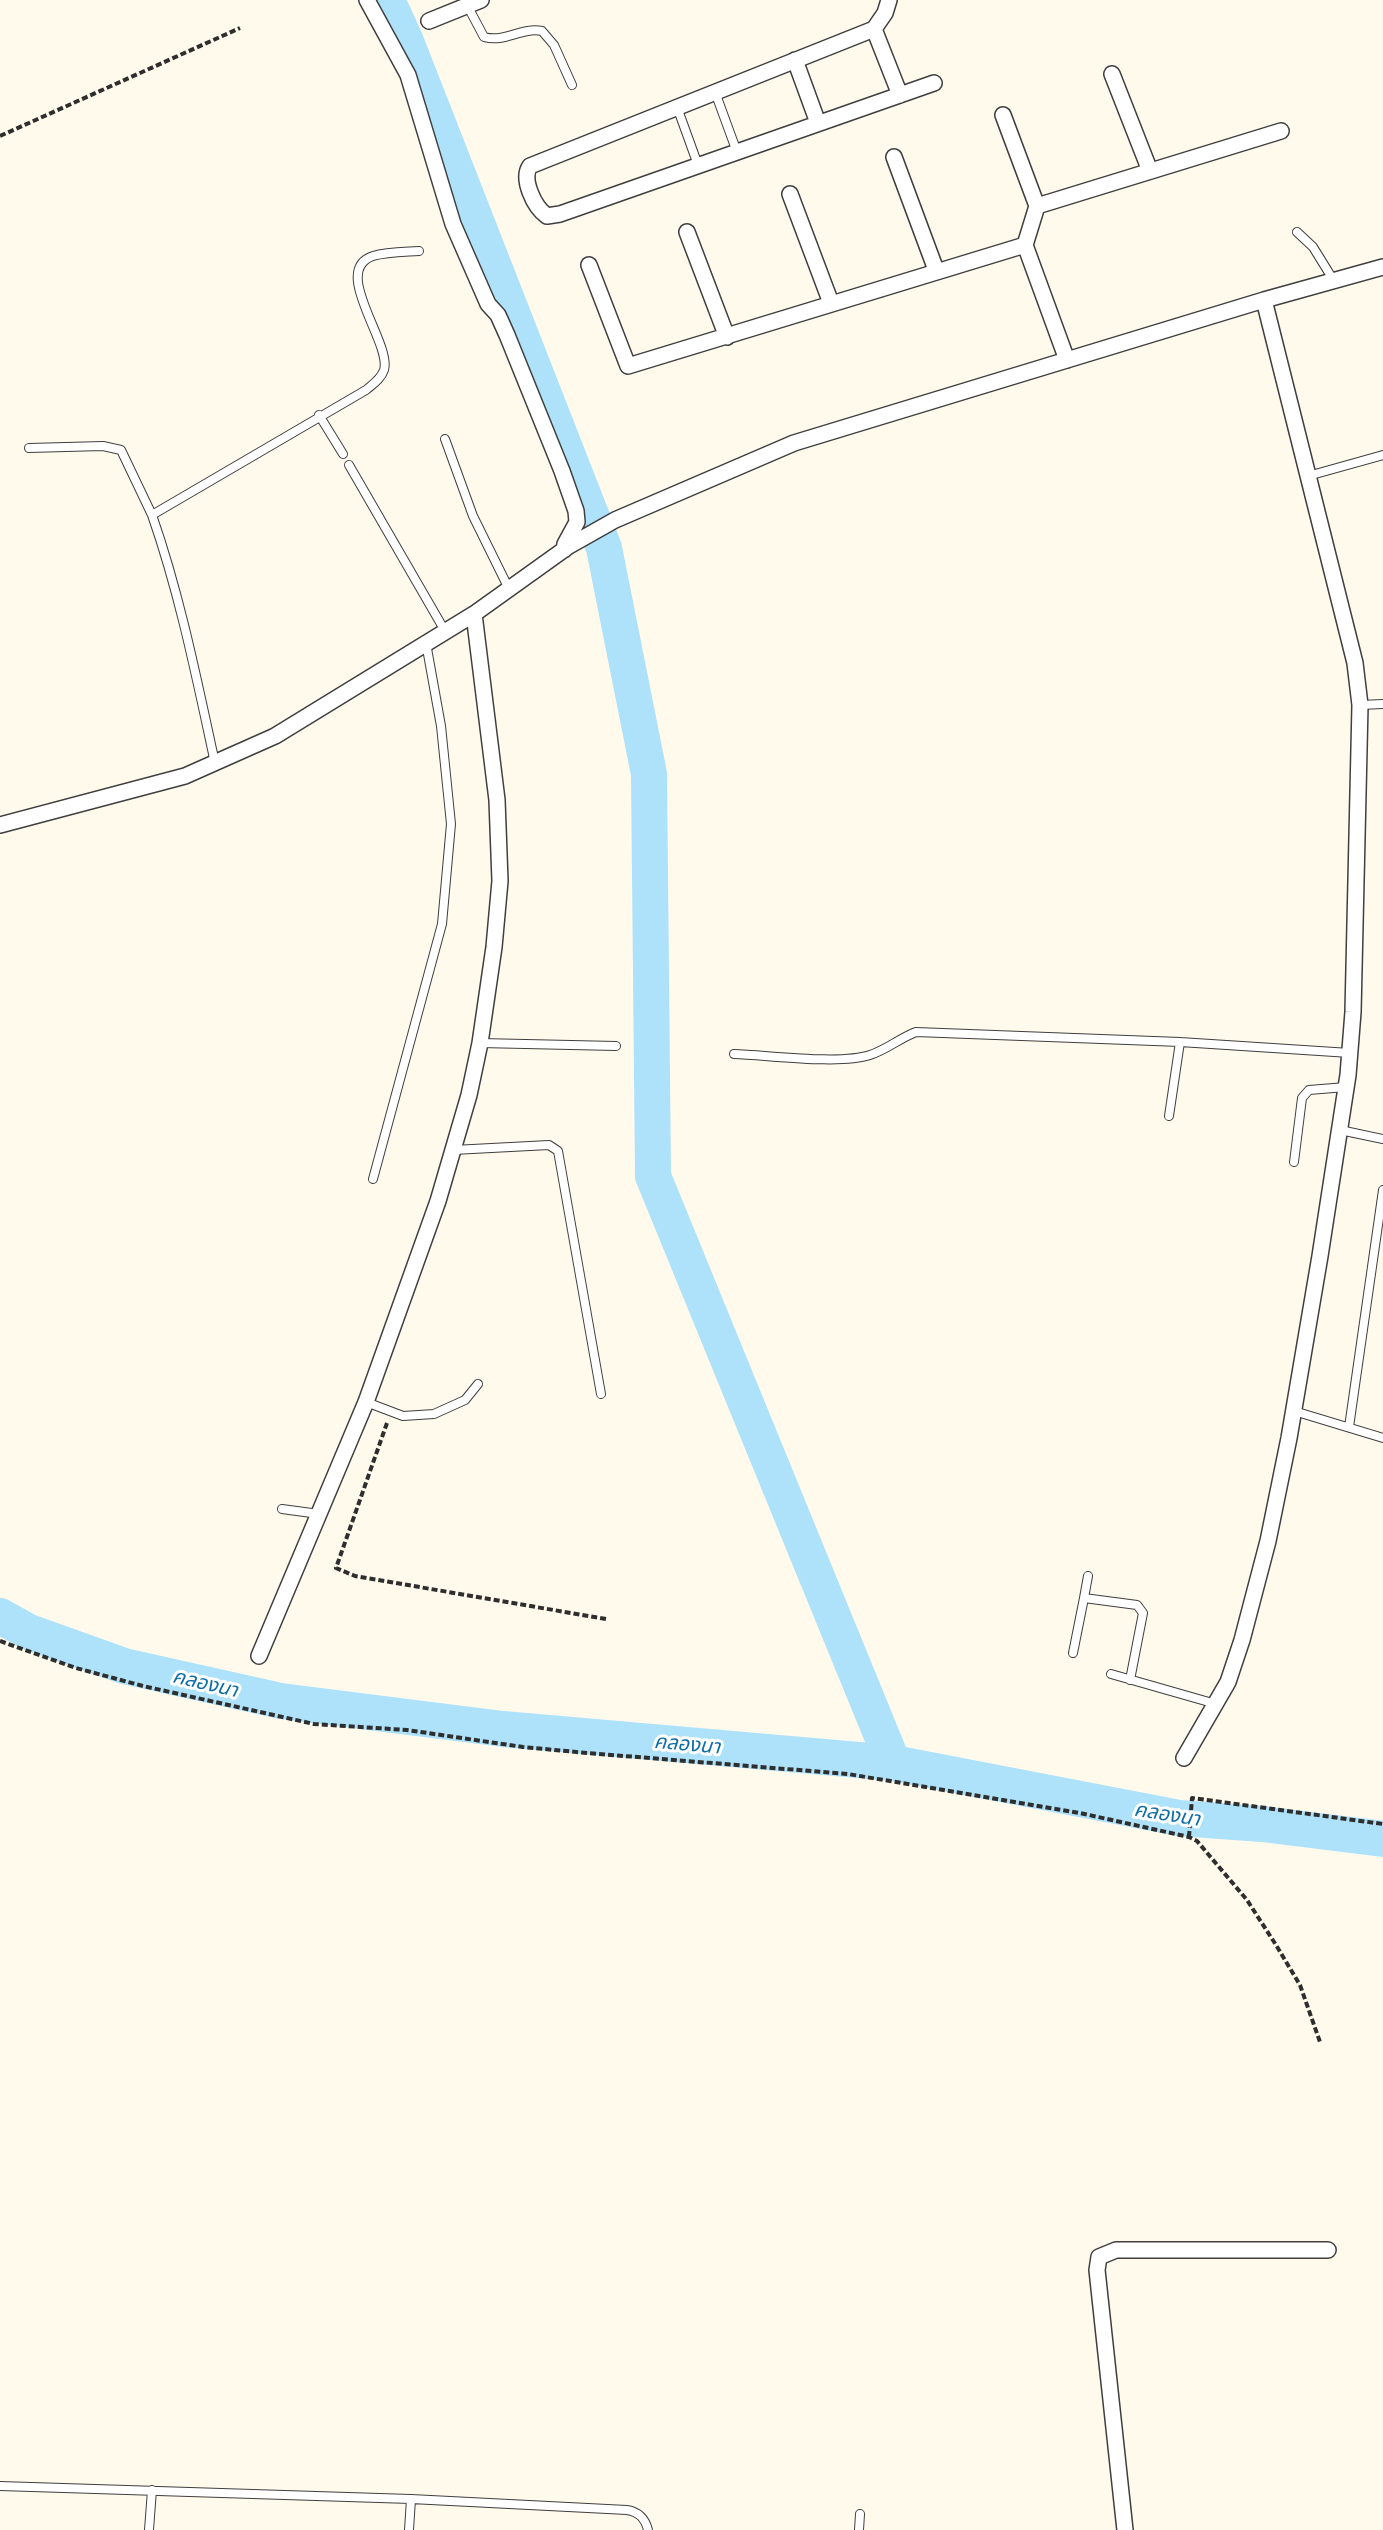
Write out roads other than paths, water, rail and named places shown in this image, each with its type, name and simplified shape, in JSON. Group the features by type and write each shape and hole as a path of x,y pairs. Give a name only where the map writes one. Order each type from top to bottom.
{"street":[{"path":"367,0 408,75 453,224 488,304 498,315 507,335 562,471 576,511 577,522 565,544 566,548"},
{"path":"889,0 885,13 874,29 536,162 527,169 526,179 537,207 547,216 560,214 934,83"},
{"path":"429,21 474,3"},
{"path":"874,29 900,95"},
{"path":"795,60 818,123"},
{"path":"1112,74 1150,171"},
{"path":"1003,115 1037,206 1025,244 1066,360"},
{"path":"1037,206 1281,131"},
{"path":"894,157 936,270"},
{"path":"790,194 831,303"},
{"path":"687,232 727,336"},
{"path":"589,265 628,366 1025,244"},
{"path":"0,825 185,776 275,736 474,614 566,548 615,520 794,443 1264,300 1383,267"},
{"path":"1184,1758 1217,1705 1235,1661 1265,1552 1294,1410 1340,1130 1353,1012 1360,705 1355,663 1264,300"},
{"path":"259,1656 366,1402 438,1201 469,1095 480,1042 494,947 500,881 497,800 474,614"},
{"path":"1125,2530 1097,2270 1099,2257 1116,2250 1328,2250"}],"lane":[{"path":"474,3 484,37 496,40 532,29 542,31 554,45 572,85"},
{"path":"715,92 737,152"},
{"path":"677,107 698,165"},
{"path":"1298,232 1312,247 1334,281"},
{"path":"152,515 319,415 366,390 380,379 385,367 382,348 357,279 363,263 372,256 420,251"},
{"path":"319,415 343,454"},
{"path":"445,439 473,516 509,590"},
{"path":"29,448 103,446 121,450 126,457 163,546 215,763"},
{"path":"1308,476 1383,455"},
{"path":"349,465 445,631"},
{"path":"373,1179 441,924 449,846 451,824 441,726 426,643"},
{"path":"1360,705 1383,704"},
{"path":"734,1054 846,1060 871,1055 902,1037 916,1032 1180,1042 1350,1053"},
{"path":"480,1042 616,1046"},
{"path":"1169,1116 1180,1042"},
{"path":"1294,1162 1302,1098 1309,1090 1346,1088"},
{"path":"1340,1130 1383,1139"},
{"path":"453,1150 549,1145 558,1151 601,1394"},
{"path":"1349,1427 1383,1190"},
{"path":"366,1402 403,1416 434,1414 465,1400 478,1384"},
{"path":"1294,1410 1383,1438"},
{"path":"282,1509 319,1514"},
{"path":"1073,1653 1088,1576"},
{"path":"1084,1598 1137,1605 1141,1608 1143,1613 1130,1680"},
{"path":"1111,1674 1217,1705"},
{"path":"0,2486 411,2499 627,2510 637,2512 644,2518 648,2530"},
{"path":"149,2530 152,2490"},
{"path":"409,2530 411,2499"},
{"path":"859,2530 860,2514"}],"waterway":[{"path":"387,0 405,39 604,548 649,774 653,1176 893,1763"},
{"name":"คลองนา","path":"0,1616 29,1632 124,1666 281,1701 503,1729 893,1763 1179,1818 1262,1824 1383,1839"}]}
